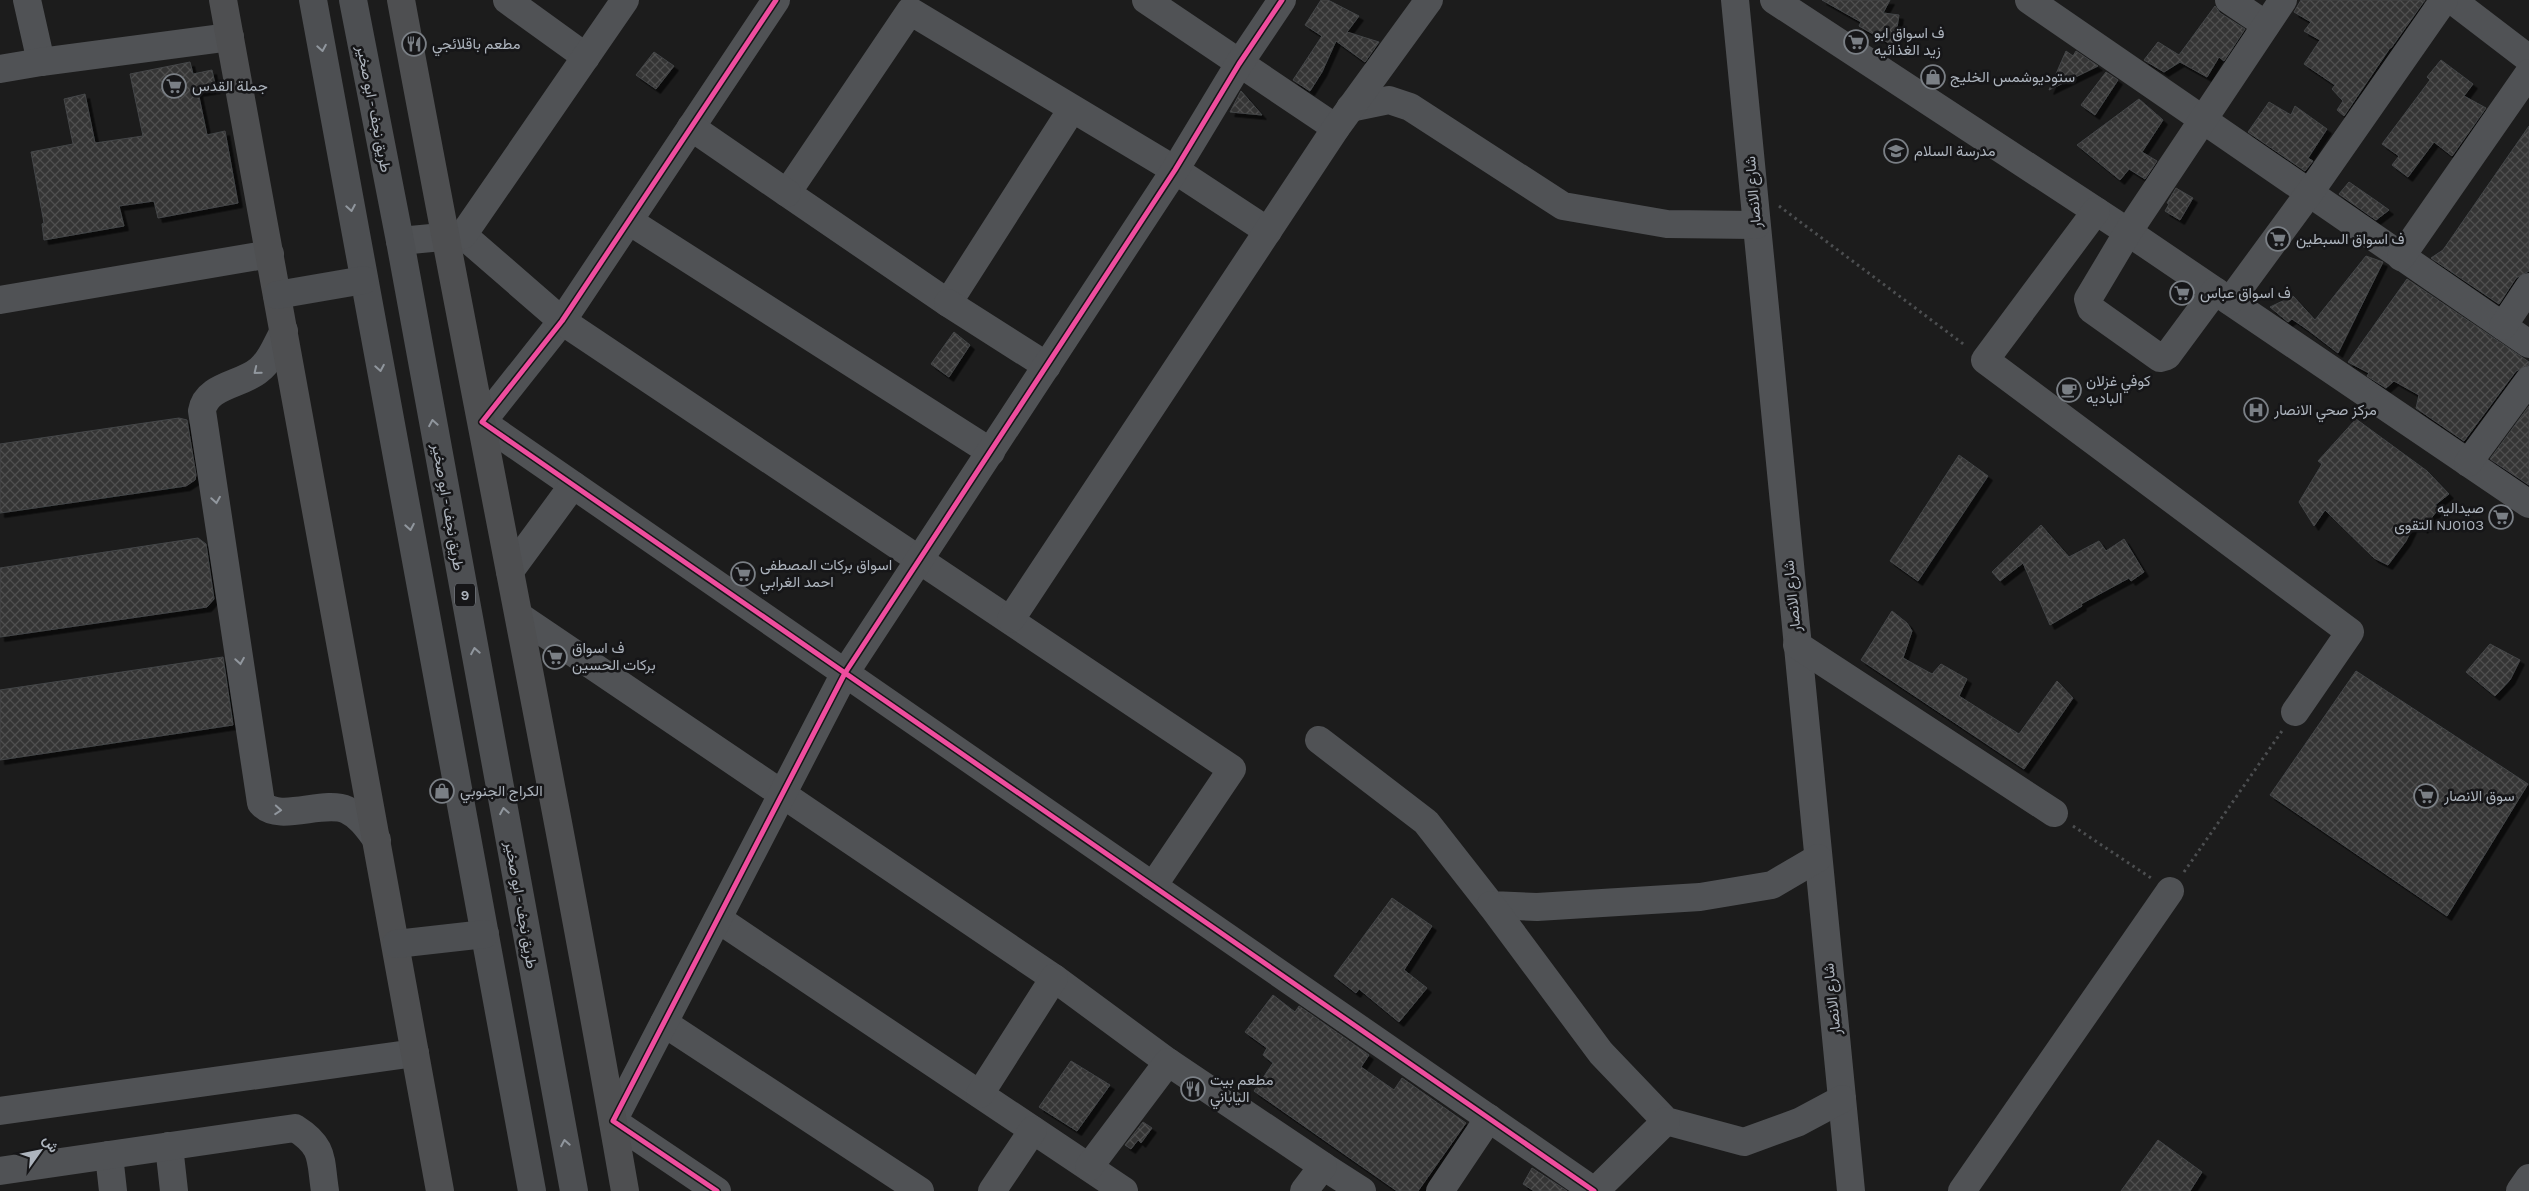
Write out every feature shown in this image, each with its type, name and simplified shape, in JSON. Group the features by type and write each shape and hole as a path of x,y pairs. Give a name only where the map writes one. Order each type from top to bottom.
{"highway":[{"path":"313,0 532,1191"},
{"name":"طريق نجف - ابو صخير","path":"352,0 400,241 574,1191"},
{"path":"277,294 364,280"},
{"path":"396,944 485,934"}],"main road":[{"path":"223,0 440,1191"},
{"path":"401,0 454,236 482,422 626,1191"}],"street":[{"path":"27,0 41,62"},
{"path":"506,0 586,57"},
{"path":"454,236 586,57 625,0"},
{"path":"776,0 562,322 482,422 1594,1191 1666,1120"},
{"path":"1146,0 1238,64 1343,118 1389,100 1410,108 1563,206 1667,224 1756,225"},
{"path":"717,1191 613,1121 846,673 1175,170 1238,64 1282,0"},
{"path":"1011,619 1343,118 1429,0"},
{"name":"شارع الانصار","path":"1735,0 1851,1191"},
{"path":"1774,0 2128,232 2529,504"},
{"path":"2029,0 2529,344"},
{"path":"2229,0 2266,25"},
{"path":"2282,0 2128,232 2088,299 2091,309 2160,358 2166,356 2223,296 2310,192 2444,0"},
{"path":"2452,0 2529,59"},
{"path":"787,193 901,6 1175,170 1268,230"},
{"path":"0,69 230,37"},
{"path":"2402,257 2529,73"},
{"path":"948,303 1072,109"},
{"path":"691,127 948,303 1047,366"},
{"path":"2096,211 1985,360 2350,632 2295,712"},
{"path":"629,221 991,452"},
{"path":"400,241 454,236 562,322 920,561 1011,619 1232,769 1153,886"},
{"path":"0,300 270,254"},
{"path":"2503,326 2529,288"},
{"path":"284,331 270,358 260,370 246,379 210,394 203,404 202,411 261,802 265,807 275,811 338,807 357,816 377,840"},
{"path":"2468,463 2529,380"},
{"path":"510,571 573,485"},
{"path":"519,616 1054,978 1168,1062 1362,1191"},
{"path":"1797,645 2054,813"},
{"path":"1319,740 1426,822 1491,905 1601,1053 1666,1120 1744,1142 1799,1122 1842,1099"},
{"path":"1491,905 1537,907 1700,897 1772,885 1818,858"},
{"path":"1962,1191 2170,891"},
{"path":"718,919 1124,1191"},
{"path":"980,1094 1054,978"},
{"path":"664,1023 920,1191"},
{"path":"0,1111 415,1053"},
{"path":"1089,1167 1168,1062"},
{"path":"1440,1191 1489,1118"},
{"path":"0,1171 295,1128 311,1138 319,1150 325,1191"},
{"path":"992,1191 1033,1130"},
{"path":"169,1146 174,1191"},
{"path":"109,1155 114,1191"},
{"path":"1304,1191 1323,1166"},
{"path":"2520,1191 2529,1178"}],"path":[{"path":"1752,187 1985,360"},
{"path":"2054,813 2170,891 2295,712"}],"building":[{"path":"1321,0 1328,0 1359,16 1347,32 1379,42 1365,62 1336,41 1322,72 1310,91 1293,80 1322,36 1305,25"},
{"path":"1822,0 1890,0 1883,13 1899,15 1894,46 1859,26 1861,22"},
{"path":"2301,0 2425,0 2344,116 2337,110 2343,101 2332,89 2335,85 2304,64 2320,40 2304,31 2311,22 2294,12"},
{"path":"2215,6 2220,13 2245,29 2224,61 2219,57 2207,77 2180,62 2164,72 2144,60 2158,42 2179,55"},
{"path":"2066,51 2073,56 2076,51 2098,66 2049,90"},
{"path":"654,52 674,66 656,89 636,75"},
{"path":"2441,60 2473,84 2464,96 2486,108 2452,156 2434,142 2408,177 2392,165 2399,156 2382,144 2430,80 2427,77"},
{"path":"190,62 193,74 212,70 216,89 198,92 207,135 225,131 238,203 158,218 154,201 119,206 124,226 44,240 42,224 44,223 31,152 73,144 64,99 85,94 95,143 143,136 130,74"},
{"path":"2106,72 2118,80 2095,115 2081,105"},
{"path":"1241,91 1262,115 1230,112"},
{"path":"2139,99 2163,120 2142,152 2157,161 2145,179 2129,169 2120,180 2077,145"},
{"path":"2269,102 2291,115 2295,106 2327,129 2308,158 2313,161 2305,171 2248,132"},
{"path":"2529,126 2529,271 2516,278 2499,304 2431,258 2443,250"},
{"path":"2349,182 2389,210 2376,220 2339,194"},
{"path":"2176,188 2193,198 2180,220 2165,211 2169,204 2167,203"},
{"path":"2366,256 2383,262 2338,353 2292,319 2288,322 2270,307 2293,296 2315,320"},
{"path":"2407,279 2529,362 2529,365 2516,371 2464,441 2416,408 2419,395 2394,381 2386,388 2367,376 2369,373 2348,362"},
{"path":"954,332 970,345 949,377 931,364"},
{"path":"2529,406 2529,485 2490,459"},
{"path":"179,418 187,420 196,475 195,480 186,486 0,513 0,444"},
{"path":"2356,419 2427,471 2449,494 2435,505 2439,508 2423,529 2417,518 2406,541 2388,565 2374,558 2325,510 2314,526 2299,502 2322,464 2318,461"},
{"path":"1959,455 1988,476 1918,581 1890,561"},
{"path":"2041,525 2069,557 2099,541 2106,551 2124,539 2144,572 2131,581 2129,578 2081,604 2082,606 2050,625 2023,563 2000,581 1992,572"},
{"path":"198,538 206,544 214,599 207,607 0,637 0,568"},
{"path":"1892,611 1907,623 1912,631 1903,658 1932,674 1941,664 1967,679 1959,696 2019,734 2057,681 2073,698 2024,769 1861,660"},
{"path":"2490,644 2520,660 2510,680 2495,696 2466,672"},
{"path":"223,657 233,725 0,760 0,690"},
{"path":"2356,671 2528,784 2447,916 2270,795"},
{"path":"1392,898 1432,926 1404,970 1427,988 1399,1022 1359,989 1356,993 1334,976"},
{"path":"1273,995 1295,1012 1299,1006 1369,1055 1361,1067 1394,1090 1402,1078 1466,1123 1418,1191 1397,1191 1254,1091 1273,1063 1263,1055 1267,1048 1245,1032"},
{"path":"1071,1061 1110,1085 1077,1131 1039,1107"},
{"path":"1143,1122 1152,1128 1141,1143 1138,1140 1131,1149 1125,1145"},
{"path":"2158,1140 2202,1172 2190,1191 2121,1191"},
{"path":"1532,1168 1567,1191 1534,1191 1523,1184"}],"cycle path":[{"path":"776,0 562,321 482,422 1594,1191"},
{"path":"717,1191 613,1121 845,673 1175,170 1239,64 1282,0"}],"place":[{"name":"ف اسواق ابو زيد الغذائيه","path":"1856,42"},
{"name":"مطعم باقلائجي","path":"414,44"},
{"name":"ستوديوشمس الخليج","path":"1933,77"},
{"name":"جملة القدس","path":"174,86"},
{"name":"مدرسة السلام","path":"1896,151"},
{"name":"ف اسواق السبطين","path":"2278,239"},
{"name":"ف اسواق عباس","path":"2182,293"},
{"name":"كوفي غزلان الباديه","path":"2069,390"},
{"name":"مركز صحي الانصار","path":"2256,410"},
{"name":"صيداليه التقوى NJ0103","path":"2501,517"},
{"name":"اسواق بركات المصطفى احمد الغرابي","path":"743,574"},
{"name":"ف اسواق بركات الحسين","path":"555,657"},
{"name":"الكراج الجنوبي","path":"442,791"},
{"name":"سوق الانصار","path":"2426,796"},
{"name":"مطعم بيت الياباني","path":"1193,1089"}]}
